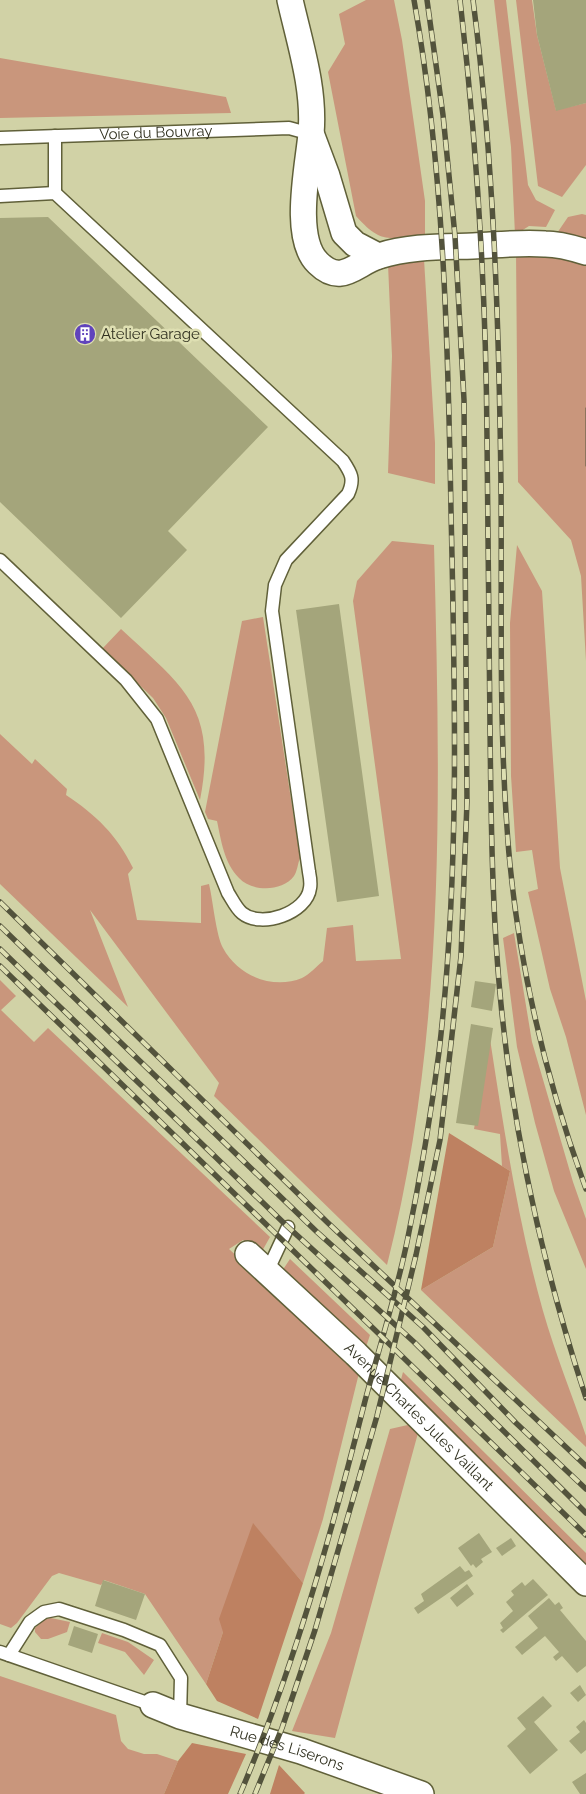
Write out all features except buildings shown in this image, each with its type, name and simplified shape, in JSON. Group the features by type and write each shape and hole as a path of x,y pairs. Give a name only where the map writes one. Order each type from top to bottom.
{"street":[{"path":"290,0 310,91 311,134 304,206 306,234 310,253 323,268 341,273 356,269 378,256 430,248 537,244 564,246 586,252"},
{"path":"311,134 327,176 344,233 355,244 378,256"},
{"name":"Avenue Charles Jules Vaillant","path":"248,1254 356,1354 586,1583"},
{"name":"Rue des Liserons","path":"153,1705 180,1716 301,1751 421,1794"}],"lane":[{"name":"Voie du Bouvray","path":"0,138 289,128 311,134"},
{"path":"55,136 55,193"},
{"path":"0,196 55,193 343,461 352,474 352,485 348,494 286,560 275,585 272,610 309,872 310,889 303,903 294,910 273,918 261,920 242,913 228,893 156,718 146,703 126,680 0,560"},
{"path":"267,1272 288,1228"},
{"path":"153,1705 5,1653 30,1622 44,1612 59,1609 124,1630 160,1645 181,1678 180,1716"}],"shaded area":[{"path":"366,0 394,0 402,40 425,201 425,235 386,238 373,232 356,216 328,72 345,44 339,14"},
{"path":"494,0 506,0 528,185 536,200 555,210 546,227 529,226 515,235 511,147"},
{"path":"516,0 532,0 537,35 556,110 586,103 586,165 562,197 538,186"},
{"path":"0,58 226,97 231,113 0,118"},
{"path":"586,215 586,245 555,236 568,217"},
{"path":"516,251 586,260 586,661 581,576 571,540 518,482"},
{"path":"424,259 435,443 435,484 388,473 392,356 388,264"},
{"path":"392,541 434,545 438,816 430,997 421,1087 406,1176 387,1265 214,1096 219,1083 90,910 128,1007 0,884 0,734 32,764 35,759 67,789 66,795 96,818 120,845 133,868 128,874 137,920 201,923 201,886 209,884 223,948 238,966 257,978 280,982 291,981 307,975 323,961 327,928 353,925 356,961 401,959 353,601 357,581"},
{"path":"517,545 542,591 560,868 586,1001 586,1115 566,1037 550,989 528,892 538,889 532,850 516,852 511,776 510,623"},
{"path":"263,617 300,858 295,874 289,881 275,887 259,888 245,883 234,872 224,851 217,821 208,819 205,812 242,621"},
{"path":"121,629 178,684 190,701 199,720 204,742 204,768 200,800 166,718 153,698 102,649"},
{"path":"514,933 532,1042 573,1182 586,1219 586,1269 554,1191 517,1047 503,938"},
{"path":"0,980 16,996 1,1010 34,1042 48,1028 270,1237 261,1253 243,1240 229,1249 360,1369 323,1519 303,1583 253,1524 223,1632 206,1684 145,1594 104,1580 101,1585 59,1573 52,1576 17,1623 11,1628 0,1624"},
{"path":"490,1039 506,1142 526,1244 548,1327 586,1436 586,1447 421,1290 493,1247 510,1171 502,1166 500,1134 474,1129"},
{"path":"449,1133 510,1171 493,1247 421,1290"},
{"path":"290,1259 370,1335 364,1353 280,1274"},
{"path":"403,1372 586,1553 586,1576 399,1387"},
{"path":"421,1422 335,1738 292,1731 331,1633 390,1429"},
{"path":"253,1523 303,1583 258,1719 217,1701 206,1684 223,1632 219,1619"},
{"path":"51,1618 70,1622 67,1632 48,1639 41,1639 35,1632 35,1628 44,1619"},
{"path":"102,1633 128,1642 154,1660 144,1675 125,1652 98,1643"},
{"path":"0,1676 116,1715 121,1741 128,1749 144,1754 157,1754 178,1761 164,1794 0,1794"},
{"path":"192,1743 246,1754 228,1794 164,1794 178,1761"},
{"path":"279,1765 305,1793 304,1794 270,1794"}],"tram line":[{"path":"586,408 586,466"}],"railway":[{"path":"240,1794 278,1698 310,1600 339,1501 398,1282 429,1123 446,985 453,850 454,782 454,646 446,319 443,255 432,127 414,0"},
{"path":"255,1794 282,1728 315,1630 377,1416 416,1255 440,1140 461,956 467,802 464,400 455,236 443,115 427,0"},
{"path":"460,0 476,164 485,328 492,832 494,901 501,1004 514,1104 533,1203 557,1301 586,1398"},
{"path":"473,0 491,182 497,304 501,487 502,732 510,861 515,909 532,1004 556,1098 586,1189"},
{"path":"0,902 327,1222 586,1466"},
{"path":"0,926 317,1232 423,1327 516,1423 586,1489"},
{"path":"0,949 288,1227 414,1342 586,1513"},
{"path":"0,966 586,1535"}],"place":[{"name":"Atelier Garage","path":"85,334"}]}
